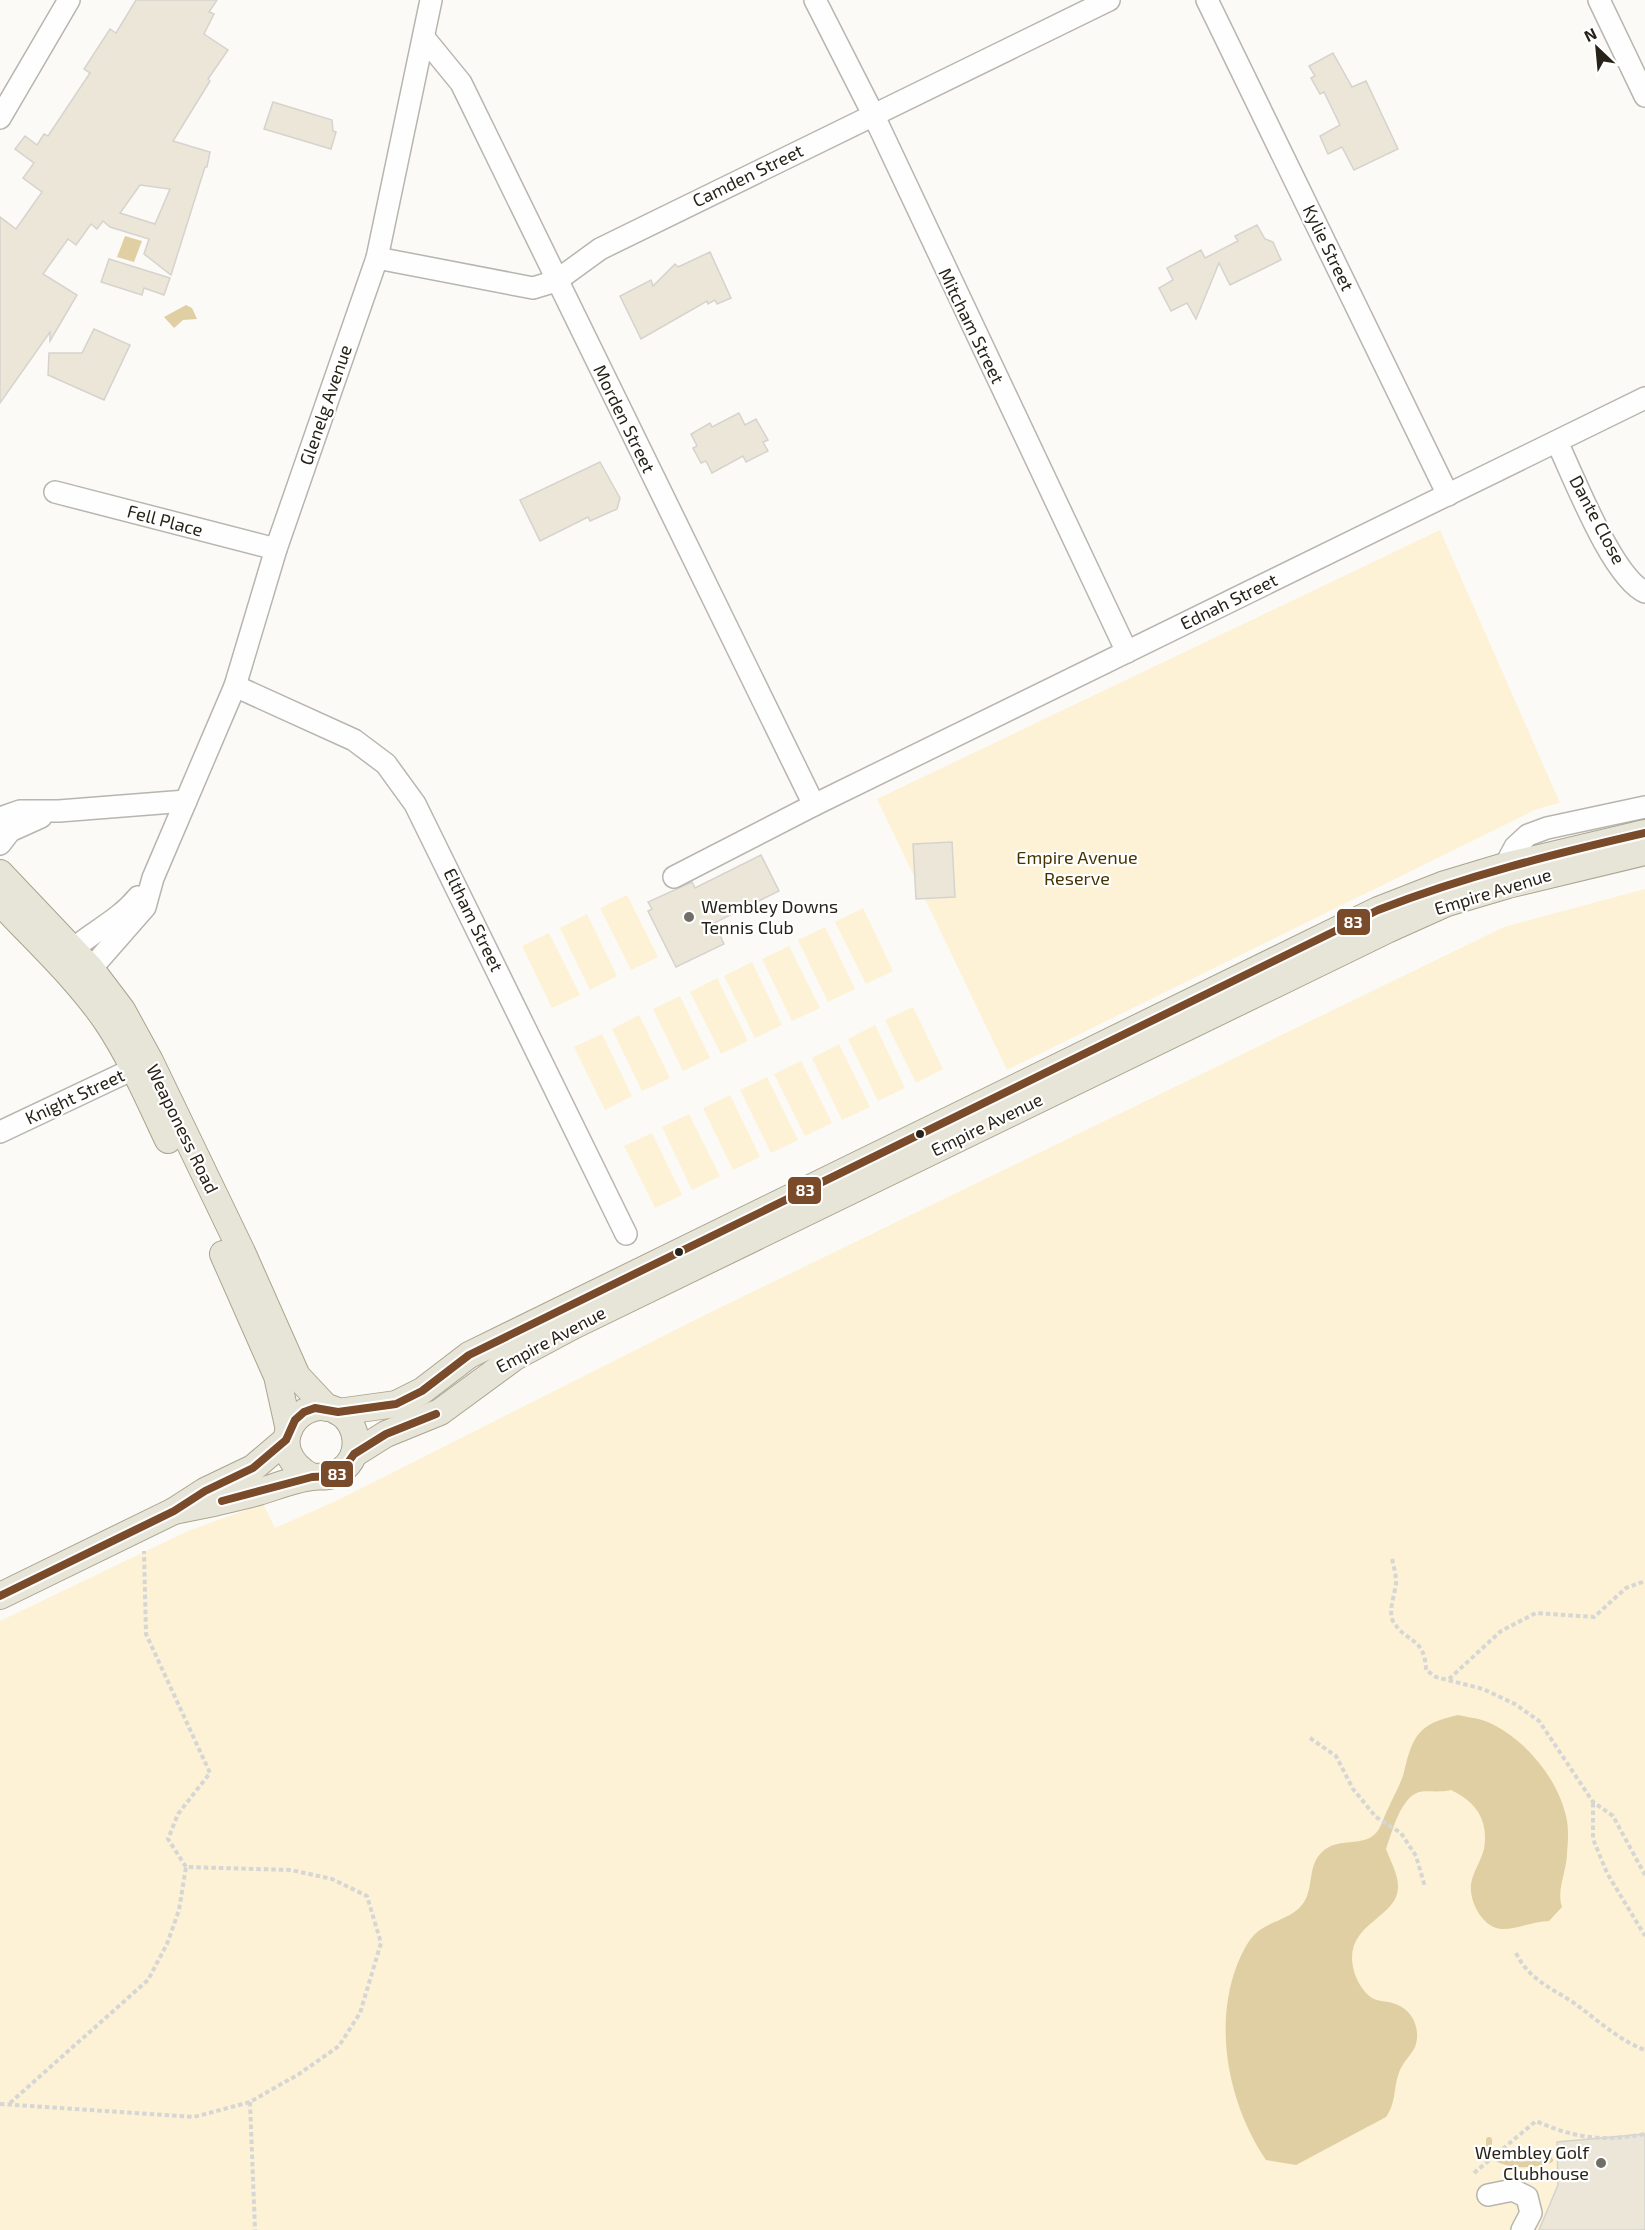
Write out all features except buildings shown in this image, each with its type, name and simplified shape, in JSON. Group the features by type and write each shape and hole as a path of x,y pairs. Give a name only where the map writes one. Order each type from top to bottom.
{"main road":[{"name":"Empire Avenue","path":"0,1596 174,1511 205,1491 253,1468 287,1435 295,1419 304,1412 396,1404 422,1391 469,1355 1367,916 1442,885 1505,866 1645,833"},
{"name":"Empire Avenue","path":"174,1511 240,1497 312,1476 323,1478 342,1471 354,1454 386,1434 440,1412 515,1357 573,1326 1387,930 1447,903 1508,885 1645,852"},
{"name":"Weaponess Road","path":"0,873 65,956 122,1010 142,1065 277,1376 287,1435"},
{"name":"Weaponess Road","path":"0,902 65,956"},
{"name":"Weaponess Road","path":"142,1065 242,1252 297,1376 333,1410"},
{"path":"333,1410 354,1430 354,1454"},
{"path":"287,1435 288,1456 298,1469 312,1476"}],"street":[{"path":"0,118 69,0"},
{"name":"Glenelg Avenue","path":"84,976 145,907 153,878 235,686 276,549 377,258 425,39 431,0"},
{"name":"Mitcham Street","path":"815,0 873,114 1127,652"},
{"name":"Camden Street","path":"377,258 533,288 556,281 600,249 1109,0"},
{"name":"Kylie Street","path":"1207,0 1448,495"},
{"path":"1599,0 1645,96"},
{"name":"Morden Street","path":"425,39 461,83 814,805"},
{"name":"Ednah Street","path":"674,877 814,805 1645,398"},
{"name":"Dante Close","path":"1557,442 1607,547 1635,587 1645,592"},
{"name":"Fell Place","path":"55,492 276,549"},
{"name":"Eltham Street","path":"235,686 354,740 386,764 415,804 626,1234"},
{"path":"0,818 20,811 59,811 186,801"},
{"path":"1505,866 1515,847 1528,835 1547,828 1645,807"},
{"path":"0,844 17,827 59,811"},
{"name":"Glenelg Avenue","path":"65,956 108,925 135,901 153,878"},
{"name":"Knight Street","path":"0,1132 142,1065"},
{"path":"1488,2195 1513,2190 1527,2197 1531,2213 1522,2230"}],"path":[{"path":"9,2104 148,1980 167,1944 179,1910 186,1867 168,1839 178,1814 210,1773 146,1634 143,1526"},
{"path":"1392,1559 1396,1580 1391,1617 1398,1628 1411,1637 1425,1654 1426,1670 1436,1677 1483,1689 1515,1704 1539,1721 1593,1802 1613,1816 1645,1875"},
{"path":"1449,1679 1501,1631 1536,1613 1594,1617 1626,1588 1645,1581"},
{"path":"1310,1738 1336,1756 1353,1789 1376,1817 1401,1833 1416,1856 1425,1887"},
{"path":"1593,1802 1593,1839 1607,1873 1645,1935"},
{"path":"0,2104 194,2117 250,2102 299,2074 339,2046 360,2013 381,1943 368,1896 333,1879 291,1870 186,1867"},
{"path":"1516,1953 1522,1966 1539,1983 1571,2001 1624,2042 1645,2050"},
{"path":"250,2102 255,2230"},
{"path":"1474,2173 1536,2121 1571,2136 1623,2138 1645,2134"}],"green space":[{"name":"Empire Avenue Reserve","path":"1440,530 1560,803 1537,809 1007,1070 877,799"},
{"path":"1645,889 1645,2230 0,2230 0,1621 190,1530 263,1504 275,1528 338,1500 711,1312 1504,927"},
{"path":"627,895 658,957 631,970 600,908"},
{"path":"863,908 893,971 866,984 835,922"},
{"path":"587,914 617,976 590,990 560,928"},
{"path":"825,927 855,989 828,1002 798,940"},
{"path":"549,933 580,995 552,1008 522,946"},
{"path":"789,946 820,1008 792,1021 762,959"},
{"path":"752,962 782,1025 755,1038 724,976"},
{"path":"717,978 748,1041 721,1054 690,992"},
{"path":"680,996 710,1058 683,1071 653,1009"},
{"path":"913,1007 943,1069 916,1083 885,1020"},
{"path":"639,1015 670,1078 642,1091 612,1029"},
{"path":"875,1025 905,1088 878,1101 848,1039"},
{"path":"602,1034 632,1096 605,1110 574,1047"},
{"path":"839,1044 870,1107 842,1120 812,1058"},
{"path":"801,1061 832,1123 805,1136 774,1074"},
{"path":"767,1077 798,1140 771,1153 740,1090"},
{"path":"730,1095 760,1157 733,1170 703,1108"},
{"path":"689,1114 720,1176 692,1190 662,1127"},
{"path":"652,1133 682,1195 655,1208 624,1146"}],"shaded area":[{"path":"125,236 142,241 134,262 117,257"},
{"path":"186,305 192,308 197,319 183,320 174,328 164,317"},
{"path":"1458,1715 1485,1721 1512,1737 1525,1747 1555,1787 1566,1816 1568,1830 1567,1860 1560,1894 1562,1907 1549,1921 1503,1929 1489,1924 1475,1906 1471,1891 1472,1880 1484,1849 1484,1829 1479,1813 1467,1800 1451,1790 1422,1791 1412,1796 1402,1808 1386,1849 1397,1878 1398,1888 1395,1899 1362,1932 1355,1943 1352,1955 1355,1975 1366,1993 1372,1998 1404,2008 1415,2023 1417,2041 1400,2070 1392,2106 1386,2117 1296,2165 1266,2160 1242,2115 1229,2066 1226,2014 1230,1989 1239,1961 1255,1934 1301,1906 1308,1893 1314,1865 1322,1852 1336,1844 1364,1840 1376,1833 1401,1781 1415,1740 1426,1727 1434,1722"}],"waterway":[{"path":"1489,2140 1489,2153 1502,2161 1527,2164 1550,2160"}],"transit line":[{"name":"83","path":"0,1596 174,1511 205,1491 253,1468 286,1440 295,1420 304,1412 315,1408 338,1412 396,1404 422,1391 469,1355 1378,910 1510,867 1645,833"},
{"name":"83","path":"222,1501 312,1477 333,1476 342,1471 354,1454 386,1434 436,1414"}],"place":[{"name":"Wembley Downs Tennis Club","path":"689,917"},
{"name":"Wembley Golf Clubhouse","path":"1601,2163"}]}
